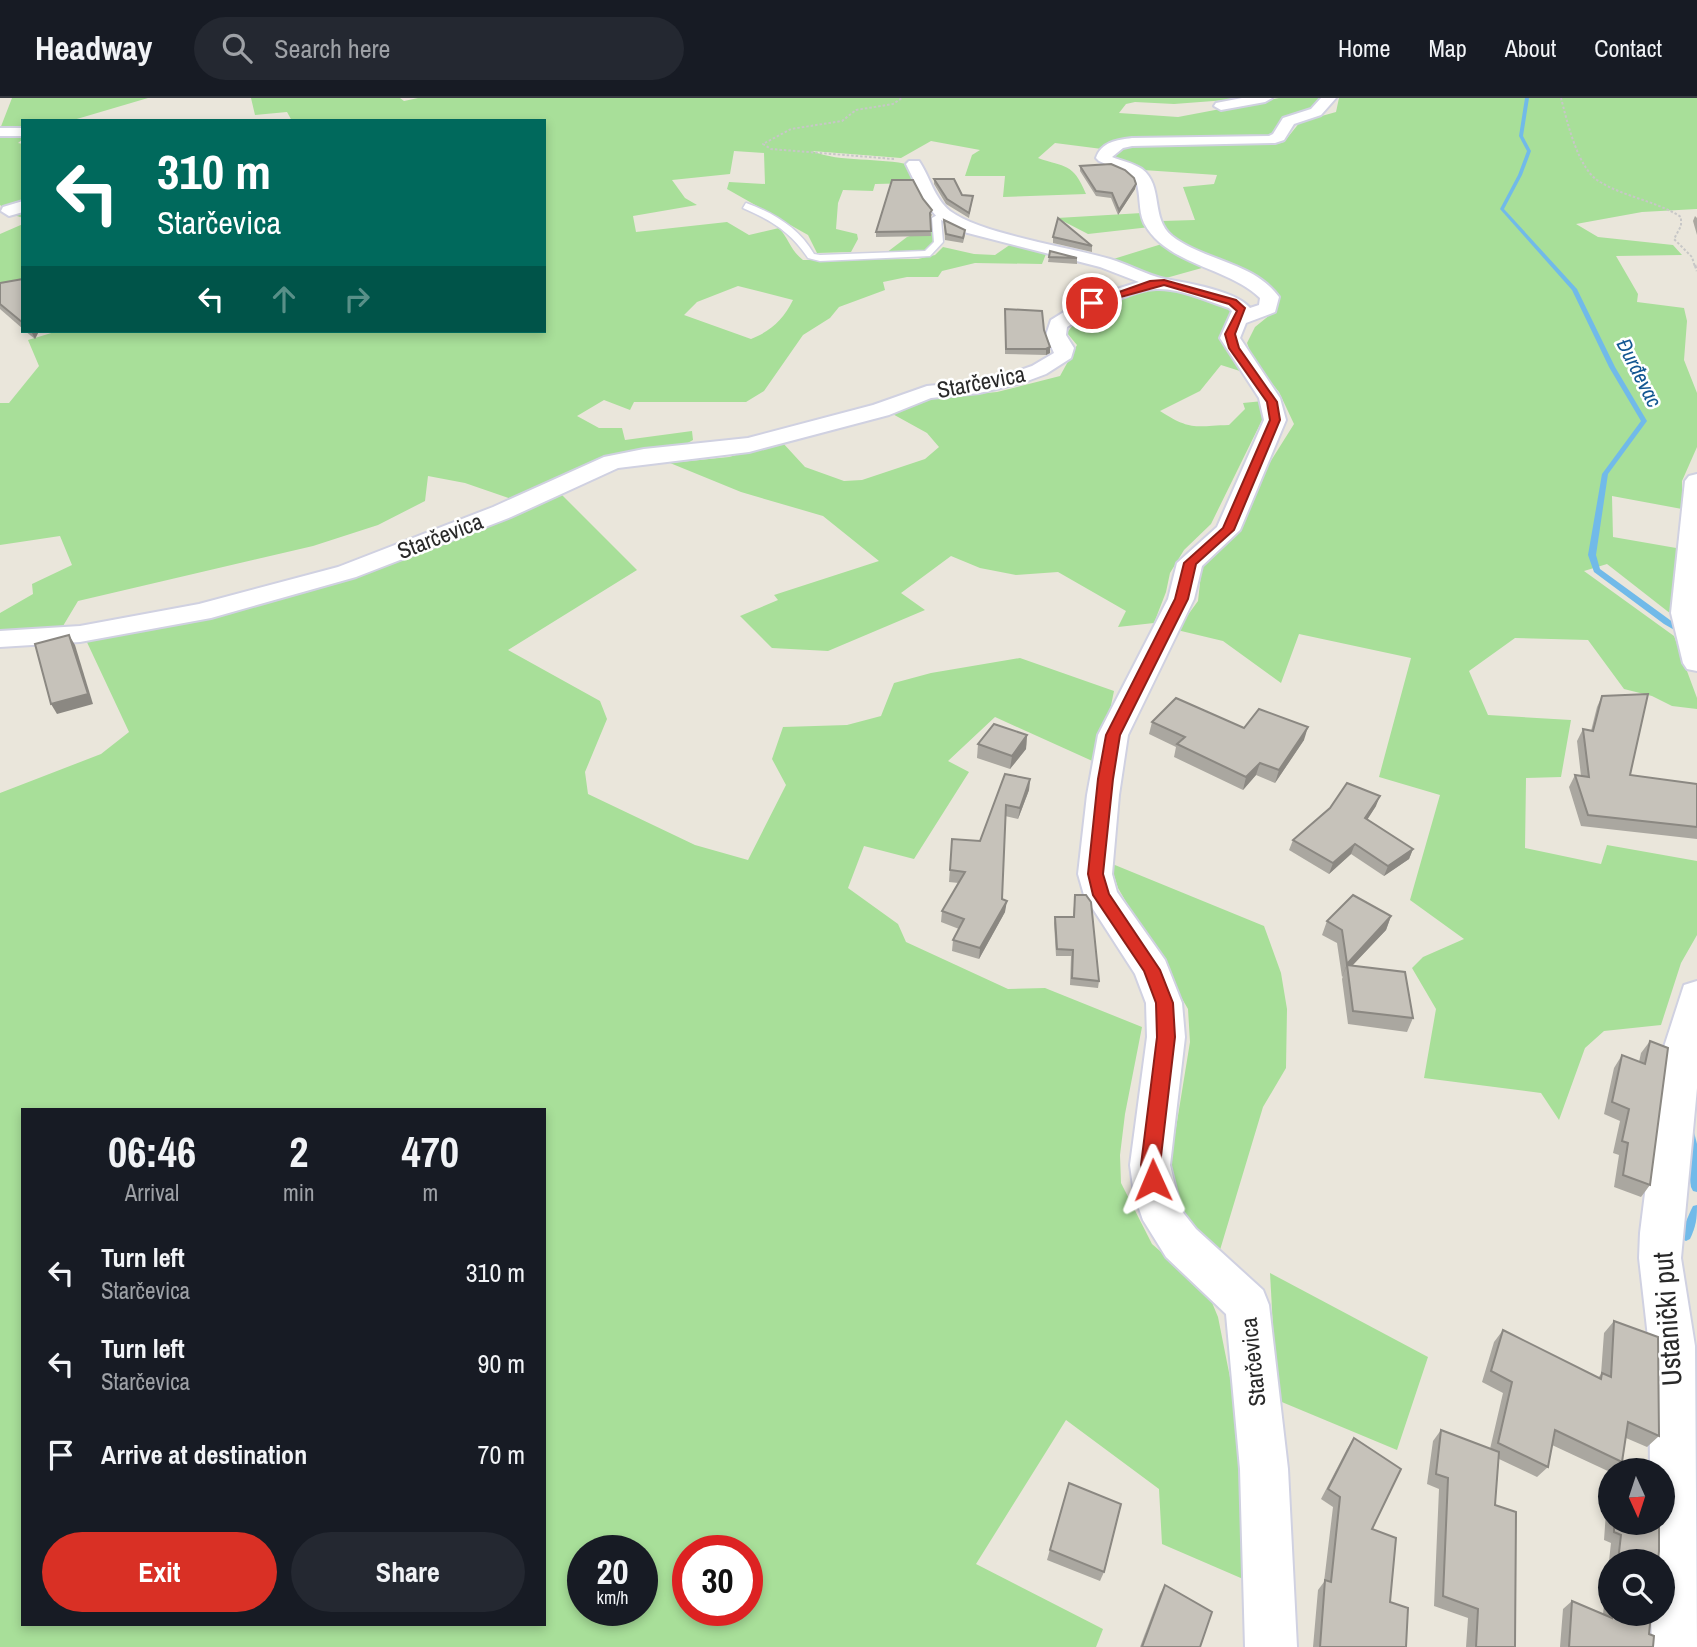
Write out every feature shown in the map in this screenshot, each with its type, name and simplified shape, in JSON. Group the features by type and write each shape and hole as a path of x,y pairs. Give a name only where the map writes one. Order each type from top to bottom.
{"street":[{"path":"1221,106 1265,98"},
{"path":"1239,319 1254,316 1268,308 1270,297 1233,272 1165,238 1149,219 1144,180 1137,173 1104,158 1106,151 1119,144 1132,142 1270,140 1279,137 1288,121 1316,112 1329,98"},
{"path":"0,132 21,132"},
{"path":"914,163 931,200 944,214 977,232 1073,253 1159,283"},
{"name":"Starčevica","path":"0,639 80,634 202,612 347,572 502,512 612,462 749,445 881,410 927,392 979,387 1015,379 1058,360 1064,354 1064,348 1056,335 1058,324 1092,303 1159,283 1176,285 1233,302 1242,310 1230,338 1240,358 1272,402 1275,420 1228,530 1190,563 1181,599 1113,735 1103,795 1096,874 1101,895 1152,970 1164,1003 1166,1037 1150,1165 1155,1194 1164,1220 1181,1243 1247,1305 1264,1469 1271,1647"},
{"path":"1692,646 1684,613 1697,481"},
{"name":"Ustanički put","path":"1678,1647 1672,1346 1660,1258 1682,1049 1697,995"}],"lane":[{"path":"746,206 783,223 799,237 811,256 821,258 926,254 938,244 940,236 936,218 944,214"}],"path":[{"path":"902,98 893,104 856,110 842,121 792,129 763,144 771,149 893,158 914,163"},
{"path":"1561,98 1574,147 1597,181 1665,207 1681,218 1681,226 1674,239 1692,257 1697,271"}],"green space":[{"path":"12,98 148,98 77,119 21,119 21,129 0,129"},
{"path":"251,98 400,98 404,101 418,98 1253,98 1174,104 1135,102 1126,104 1119,113 1178,117 1279,98 1322,98 1313,110 1283,119 1270,137 1190,138 1102,149 1055,143 1038,158 1072,171 1086,194 1003,197 1005,176 965,176 972,155 980,150 931,141 901,158 812,151 835,157 911,165 918,183 875,184 873,191 843,190 838,203 836,229 857,234 858,239 851,252 817,253 808,235 727,189 729,182 765,184 764,153 734,151 730,174 672,180 685,198 697,205 633,216 636,232 727,222 749,235 779,228 803,260 918,259 935,255 943,247 974,254 995,255 1014,242 1048,249 1042,264 975,263 942,271 938,277 907,277 883,282 885,290 839,307 830,318 803,335 764,391 746,402 634,402 630,410 604,400 577,416 599,428 622,428 625,440 692,431 693,440 684,445 621,454 566,474 514,500 465,483 428,476 425,501 378,525 313,546 78,601 63,626 0,631 0,613 33,594 32,584 72,565 60,536 0,545 0,403 9,403 39,366 28,340 51,333 546,333 546,119 291,119 287,112 255,115","holes":["738,286 793,300 776,324 751,339 684,315 697,302"]},
{"path":"1339,98 1697,98 1697,209 1642,212 1576,224 1598,237 1673,245 1682,255 1616,256 1638,294 1637,302 1684,308 1687,321 1684,360 1697,393 1697,447 1682,481 1682,509 1612,496 1613,537 1682,549 1671,614 1607,564 1584,571 1674,636 1697,698 1697,709 1672,706 1652,696 1624,689 1588,640 1515,638 1469,671 1488,715 1571,720 1561,777 1526,778 1525,848 1601,864 1607,845 1697,861 1697,935 1681,963 1661,1025 1604,1031 1585,1048 1559,1120 1541,1093 1424,1078 1436,1009 1412,968 1423,957 1464,939 1410,900 1440,795 1379,777 1411,658 1299,634 1281,683 1223,641 1177,630 1198,601 1202,565 1236,535 1262,475 1294,424 1279,392 1254,362 1247,343 1255,327 1276,310 1277,302 1183,244 1171,235 1162,221 1195,220 1183,187 1214,184 1217,175 1143,170 1114,158 1114,154 1133,145 1277,144 1284,142 1300,122 1336,112"},
{"path":"21,133 21,141 18,143 21,144 21,217 0,205 0,134"},
{"path":"1142,213 1150,227 1088,234 1057,218"},
{"path":"21,225 21,279 0,283 0,234"},
{"path":"932,228 936,239 927,250 914,254 886,253 907,237"},
{"path":"1165,243 1209,266 1166,278 1107,261"},
{"path":"1159,288 1207,296 1231,309 1223,335 1243,372 1221,365 1200,391 1160,411 1179,422 1200,426 1229,425 1245,409 1243,403 1263,401 1265,414 1211,524 1184,550 1170,573 1154,623 1118,627 1126,611 1058,572 1016,575 980,568 951,556 901,593 925,610 828,651 772,648 740,616 778,600 774,595 879,561 823,516 741,492 670,463 729,457 782,442 805,467 844,481 862,480 925,459 939,447 927,433 889,412 919,399 997,392 1060,376 1077,345 1067,333 1086,314 1108,302"},
{"path":"558,491 637,570 508,650 600,701 607,719 585,772 588,794 695,845 748,860 786,785 772,759 783,727 847,725 881,716 894,683 931,673 1020,658 1114,691 1099,764 995,717 948,761 969,772 914,859 864,846 848,888 898,924 906,942 1008,989 1045,988 1142,1027 1125,1114 1120,1155 1121,1183 1152,1244 1208,1293 1218,1317 1242,1438 1257,1585 1162,1544 1159,1489 1066,1420 976,1564 1103,1629 1096,1647 0,1647 0,793 101,754 129,732 85,638 230,614 338,582 454,540"},
{"path":"1110,863 1264,926 1281,973 1287,1009 1286,1068 1263,1107 1220,1250 1174,1208 1167,1183 1190,1042 1188,1009 1118,888"},
{"path":"1270,1273 1428,1357 1397,1450 1277,1400"}],"building":[{"path":"1111,164 1125,170 1134,178 1136,184 1119,210 1112,193 1096,191 1080,166"},
{"path":"934,179 954,179 962,195 973,196 969,213 947,199"},
{"path":"892,180 913,180 932,210 931,231 876,232"},
{"path":"1058,218 1092,246 1053,237"},
{"path":"944,220 965,230 963,238 946,234"},
{"path":"1050,251 1077,258 1049,257"},
{"path":"21,279 21,321 0,304 0,283"},
{"path":"1005,309 1042,311 1044,330 1050,347 1006,349"},
{"path":"69,635 88,694 51,704 35,644"},
{"path":"1648,694 1630,775 1697,784 1697,827 1588,815 1575,775 1589,777 1583,729 1593,731 1602,696"},
{"path":"1176,698 1244,728 1259,709 1308,727 1279,770 1260,763 1246,777 1177,744 1185,737 1152,722"},
{"path":"994,724 1027,735 1012,756 978,744"},
{"path":"1005,774 1030,779 1020,808 1006,805 1002,899 1007,901 980,948 953,940 964,919 942,911 965,872 950,870 952,839 980,841"},
{"path":"1347,783 1380,796 1365,818 1413,849 1388,866 1355,844 1333,863 1293,840 1330,808"},
{"path":"1075,895 1086,895 1091,902 1099,981 1072,978 1073,950 1057,949 1055,917 1074,917"},
{"path":"1353,895 1391,916 1347,964 1342,930 1327,921"},
{"path":"1347,965 1405,972 1413,1018 1353,1011"},
{"path":"1650,1041 1668,1048 1650,1185 1623,1175 1628,1143 1622,1141 1629,1109 1612,1102 1622,1055 1645,1064"},
{"path":"1614,1321 1658,1337 1659,1436 1628,1422 1623,1458 1614,1458 1555,1430 1548,1467 1498,1443 1512,1382 1491,1371 1503,1330 1601,1379 1602,1373 1611,1377"},
{"path":"1441,1430 1499,1452 1495,1505 1516,1512 1515,1647 1476,1647 1478,1609 1443,1596 1448,1478 1436,1474"},
{"path":"1354,1438 1401,1469 1372,1529 1396,1538 1390,1602 1408,1608 1406,1647 1320,1647 1325,1580 1331,1582 1340,1497 1328,1489"},
{"path":"1069,1483 1121,1504 1104,1572 1050,1550"},
{"path":"1621,1535 1659,1535 1659,1549 1619,1549"},
{"path":"1165,1585 1212,1612 1200,1647 1142,1647"},
{"path":"1572,1601 1598,1612 1598,1626 1650,1626 1649,1634 1654,1636 1653,1647 1569,1647"}],"waterway":[{"name":"Đurđevac","path":"1527,98 1521,136 1529,151 1502,209 1574,289 1612,367 1644,421 1605,474 1592,555 1597,570 1697,641"},
{"name":"Đurđevac","path":"1690,1135 1697,1187"},
{"name":"Đurđevac","path":"1686,1235 1697,1210"}],"route":[{"path":"1092,303 1153,283 1176,285 1233,302 1242,310 1230,338 1240,358 1272,402 1275,411 1275,420 1228,530 1190,563 1181,599 1113,735 1103,795 1096,874 1101,895 1152,970 1164,1003 1166,1037 1150,1165 1153,1180"}]}
